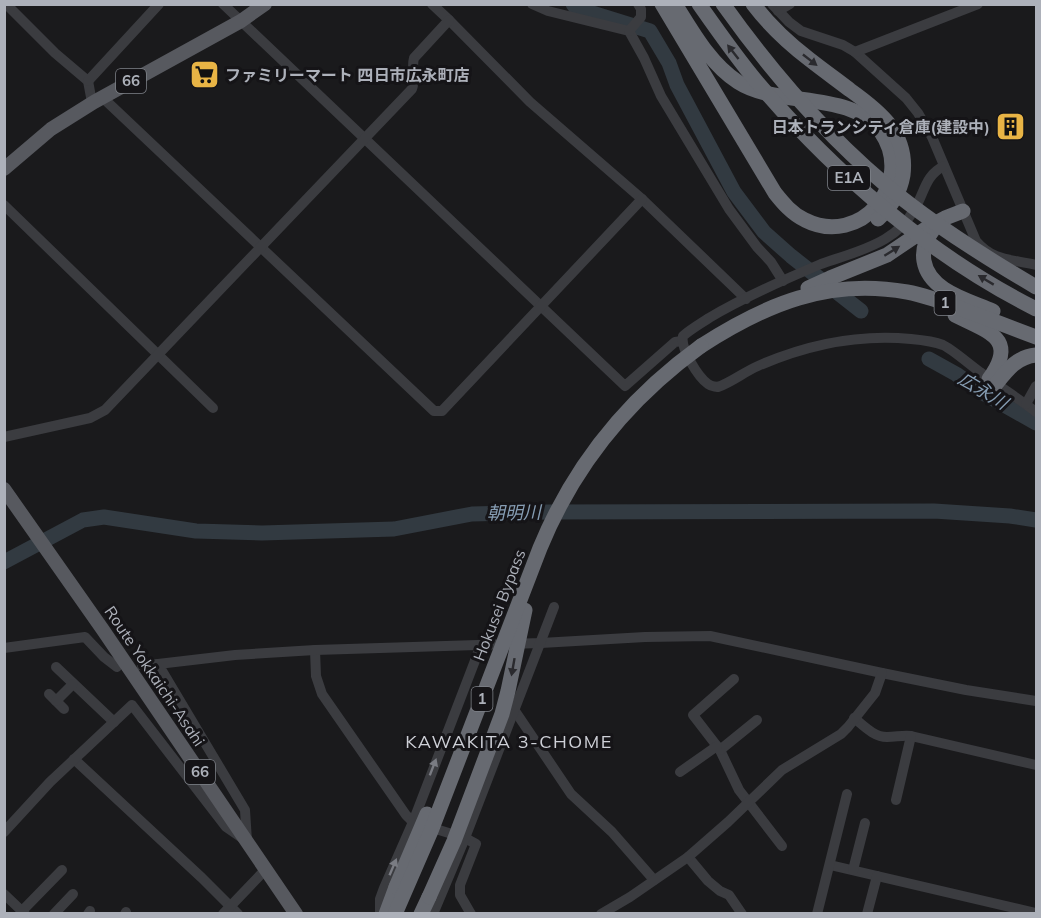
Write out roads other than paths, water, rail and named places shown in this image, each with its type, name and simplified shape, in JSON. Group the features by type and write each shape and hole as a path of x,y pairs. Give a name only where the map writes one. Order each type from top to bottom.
{"highway":[{"path":"652,4 767,196 782,214 801,228 822,235 847,234 870,225 889,208 899,190 903,159 892,128 885,118 864,99 790,44 753,4"},
{"path":"662,4 768,182 785,205 805,220 817,225 829,226 852,223 872,211 887,190 892,166 887,142 880,130 860,114 836,105 780,96 748,88 738,83 714,60 675,4"},
{"name":"E1A","path":"699,4 763,89 822,153 857,185 950,258 1036,309"},
{"name":"E1A","path":"723,4 772,70 801,103 869,170 961,242 1036,287"},
{"path":"963,211 941,223 928,237 923,254 929,277 948,291 1036,329"},
{"name":"1","path":"819,288 839,274 887,255 930,226 963,211"},
{"path":"819,288 887,293 923,301 944,309 993,336 1000,345 1001,355 993,382"},
{"name":"Hokusei Bypass","path":"395,914 431,831 548,529 570,485 596,448 631,406 665,373 736,324 819,288"},
{"name":"1","path":"853,290 888,290 927,297 1036,336"},
{"path":"993,382 1015,363 1036,355"},
{"name":"1","path":"386,914 522,574 544,528 570,485"},
{"name":"1","path":"421,914 454,841 502,714 526,602 548,529"}],"main road":[{"name":"66","path":"4,169 51,129 98,99 241,21 265,4"},
{"name":"Route Yokkaichi-Asahi","path":"4,489 104,630 296,914"}],"street":[{"path":"6,4 55,53 88,81 91,97 98,99 261,246 434,411 442,411 642,199"},
{"path":"88,81 159,4"},
{"path":"223,4 625,386 675,342 682,341"},
{"path":"432,4 530,102 642,199 746,299"},
{"path":"532,4 548,11 631,28"},
{"path":"631,28 641,17 638,4"},
{"path":"775,8 790,4"},
{"path":"855,52 978,4"},
{"path":"775,8 801,31 843,45 855,52 906,98 932,137 976,241 987,252 998,257 1036,265"},
{"path":"4,437 90,417 105,410 412,89 414,86 412,66 414,58 449,20"},
{"path":"631,28 661,96 729,209 757,247 771,261 783,281"},
{"path":"944,166 931,175 914,210 895,233 867,249 822,264 720,312 683,336 685,350 703,379 713,387 723,385 750,369 789,354 847,340 883,338 920,340 947,347 1036,411"},
{"path":"4,205 213,408"},
{"path":"1026,404 1036,386"},
{"path":"433,914 465,838 554,607"},
{"path":"247,841 245,810 158,664 235,655 315,650 710,636 966,690 1036,701"},
{"path":"4,648 85,637 117,667"},
{"path":"380,914 380,899 413,822 481,645"},
{"path":"315,650 316,676 322,694 406,816 413,822 465,838 476,844 460,885 460,895 471,914"},
{"path":"56,667 114,722"},
{"path":"608,912 688,856 728,822 782,770 841,734 875,693 882,673"},
{"path":"734,679 693,715 719,748 739,790 782,846"},
{"path":"56,701 73,684"},
{"path":"4,832 36,796 132,705 226,827 247,841"},
{"path":"515,711 571,794 612,832 654,880"},
{"path":"854,718 875,735 911,736 1036,765"},
{"path":"680,772 719,748 757,720"},
{"path":"896,800 911,736"},
{"path":"74,759 202,878 230,911 266,869"},
{"path":"818,914 847,794"},
{"path":"853,870 865,823"},
{"path":"688,856 708,881 729,895 742,914"},
{"path":"830,865 1036,913"},
{"path":"4,894 23,912 62,870"},
{"path":"867,914 877,876"},
{"path":"54,914 73,894"},
{"path":"4,911 13,902"}],"waterway":[{"path":"573,4 576,8 650,31 669,63 677,85 734,192 764,232 861,311"},
{"name":"広永川","path":"929,359 1036,423"},
{"name":"朝明川","path":"4,562 83,520 104,517 196,531 262,533 394,529 472,514 544,512 934,511 1036,520"}],"tunnel":[{"path":"122,666 158,664"}],"place":[{"name":"ファミリーマート 四日市広永町店","path":"204,75"},
{"name":"日本トランシティ倉庫(建設中)","path":"1011,127"}],"district":[{"name":"KAWAKITA 3-CHOME","path":"509,742"}]}
